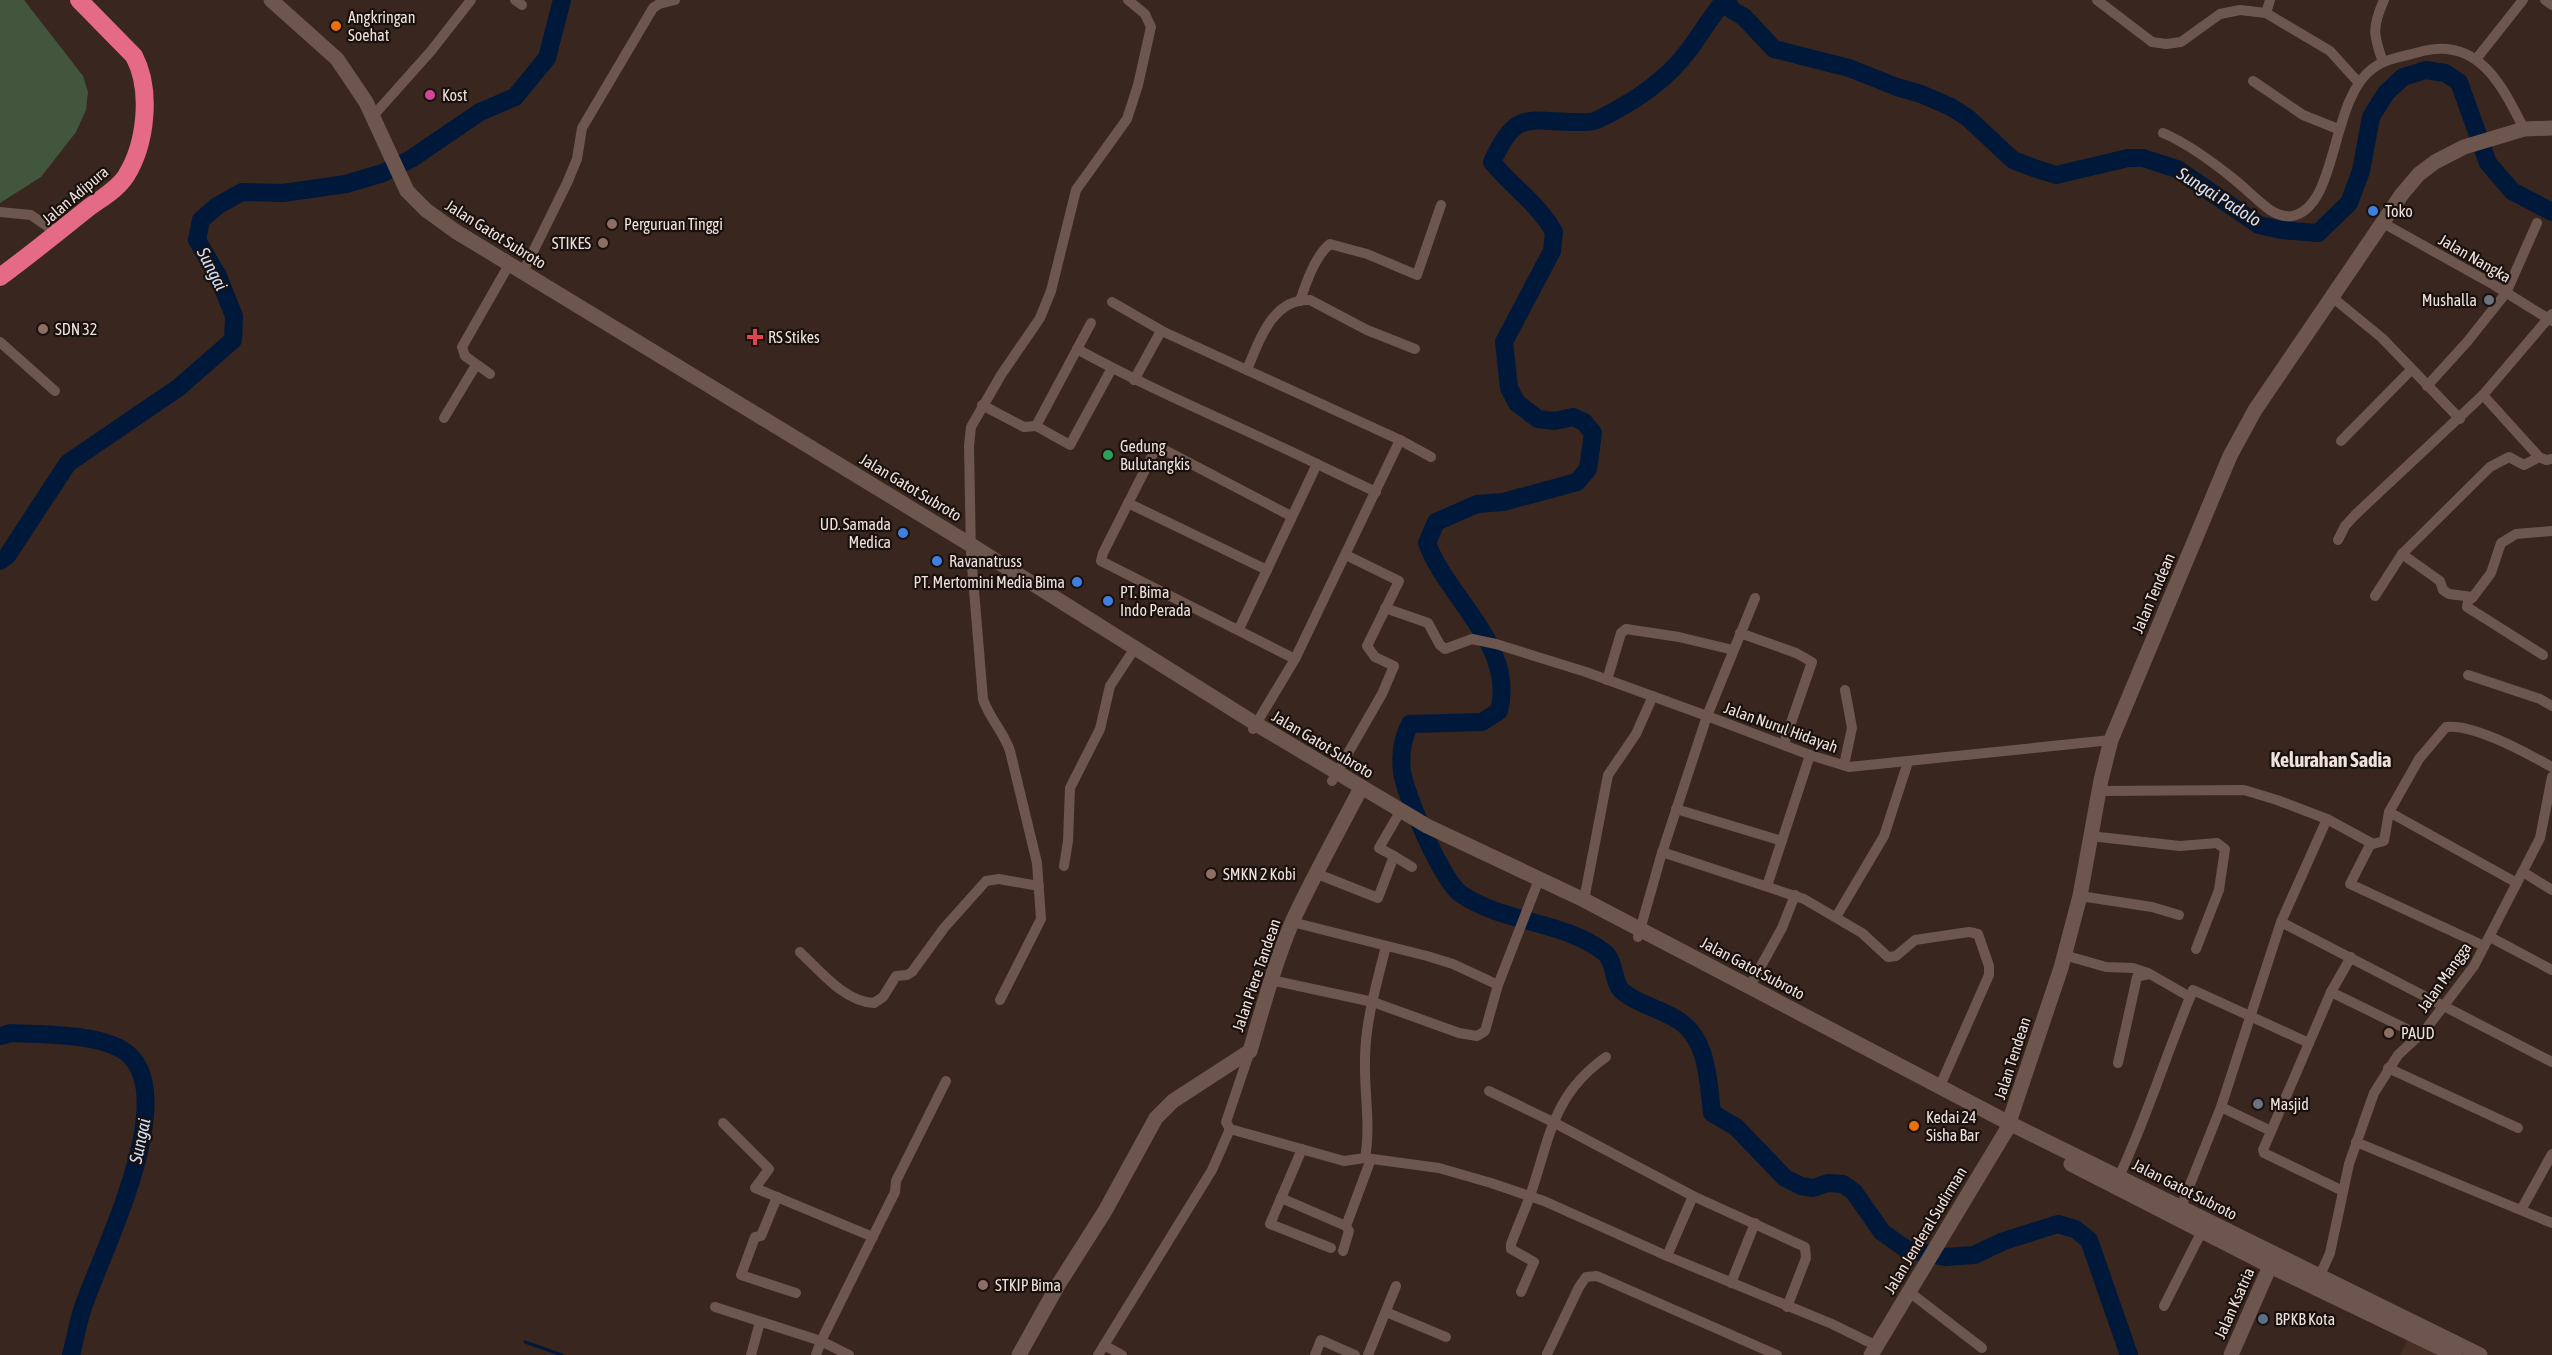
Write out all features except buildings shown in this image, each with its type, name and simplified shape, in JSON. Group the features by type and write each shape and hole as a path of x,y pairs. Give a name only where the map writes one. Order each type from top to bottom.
{"highway":[{"name":"Jalan Adipura","path":"0,277 58,234 125,178 138,146 144,108 141,78 134,56 79,0"}],"street":[{"name":"Jalan Gatot Subroto","path":"261,0 337,58 352,78 373,116 381,147"},
{"name":"Jalan Gatot Subroto","path":"271,0 348,88 381,147 409,207 424,220 971,549 1131,654 1255,727"},
{"path":"373,116 431,51 471,0"},
{"path":"523,272 577,159 582,128 653,8 675,0"},
{"path":"1000,1000 1040,922 1039,886 1037,863 1010,751 987,713 983,699 971,549 969,446 971,427 982,405 1040,318 1051,291 1076,190 1127,118 1138,85 1151,27 1145,14 1128,0"},
{"path":"2097,0 2152,42 2166,45 2181,42 2220,14 2240,10 2266,13 2330,51 2359,83"},
{"path":"2266,13 2270,0"},
{"path":"2383,62 2374,38 2377,18 2384,0"},
{"path":"2477,58 2523,0"},
{"path":"2545,0 2552,4"},
{"path":"2163,133 2177,139 2225,172 2271,210 2282,216 2291,216 2304,211 2322,186 2330,167 2338,129 2359,83 2370,70 2383,62 2440,49 2466,52 2477,58 2508,97 2517,131"},
{"path":"2253,81 2304,116 2338,129"},
{"name":"Jalan Tendean","path":"2008,1127 2064,955 2080,896 2090,836 2111,740 2230,456 2255,410 2402,194 2419,174 2435,162 2464,147 2517,131 2552,128"},
{"name":"Jalan Gatot Subroto","path":"399,186 426,210 523,272 971,549 1359,793 1534,892 1639,933 1750,986 1797,1016 1940,1086 2008,1127"},
{"path":"1300,301 1309,278 1330,244 1367,254 1417,275 1440,205"},
{"path":"0,212 31,215 58,234"},
{"name":"Jalan Nangka","path":"2383,223 2551,318"},
{"path":"2427,386 2467,342 2506,293 2536,223"},
{"path":"490,374 465,356 462,347 506,270"},
{"path":"2332,297 2382,338 2460,419"},
{"path":"1246,370 1262,332 1273,317 1287,306 1300,301 1310,300 1367,330 1415,349"},
{"path":"1112,302 1161,331 1400,440 1431,457"},
{"path":"2338,540 2345,526 2355,515 2460,419 2551,318"},
{"path":"1036,426 1091,323"},
{"path":"1134,380 1161,331"},
{"path":"0,342 55,391"},
{"path":"1077,350 1134,380 1249,431 1376,492"},
{"path":"444,418 476,365"},
{"path":"982,405 1024,427 1036,426 1070,445 1112,368"},
{"path":"2342,441 2411,370"},
{"path":"2483,395 2539,456 2546,460 2552,459"},
{"path":"1255,727 1295,659 1400,440"},
{"path":"1291,516 1157,446 1101,561 1295,659"},
{"path":"2375,596 2402,554 2490,467 2509,457 2524,465 2539,456"},
{"path":"1239,629 1317,464"},
{"path":"1128,503 1267,570"},
{"path":"2543,655 2468,607 2468,601 2474,597 2491,573 2501,543 2516,534 2552,531"},
{"path":"2402,554 2440,581 2442,590 2449,594 2474,597"},
{"path":"1334,777 1393,672 1392,663 1375,657 1367,646 1399,580 1346,555"},
{"path":"1385,608 1428,623 1440,645 1445,649 1472,639 1496,644 1536,655 1707,716 1755,598"},
{"path":"1607,680 1621,633 1626,629 1679,637 1733,650"},
{"path":"1740,633 1796,653 1812,662 1784,743"},
{"path":"1064,866 1068,841 1070,788 1100,729 1110,686 1131,654"},
{"path":"2468,675 2540,699 2552,706"},
{"path":"1844,765 1852,719 1845,690"},
{"path":"1584,900 1608,775 1636,734 1653,696"},
{"name":"Jalan Nurul Hidayah","path":"1639,933 1662,852 1707,716 1784,743 1810,755 1844,765 1908,762 2111,740"},
{"path":"2099,791 2244,790 2327,819 2377,844 2384,841 2389,812 2419,759 2446,727 2460,728 2494,739 2552,767"},
{"path":"1767,886 1810,755"},
{"path":"1836,917 1884,836 1908,762"},
{"name":"Jalan Mangga","path":"2317,1281 2336,1230 2343,1191 2356,1142 2374,1094 2398,1055 2420,1035 2474,966 2540,838 2548,818 2552,777"},
{"name":"Jalan Piere Tandean","path":"1019,1355 1058,1285 1105,1210 1156,1118 1173,1101 1250,1051 1271,980 1292,922 1359,793"},
{"path":"1676,809 1782,841"},
{"path":"2389,812 2517,883"},
{"path":"1401,816 1379,848 1412,867"},
{"path":"2179,1213 2221,1107 2281,922 2327,819"},
{"name":"Jalan Gatot Subroto","path":"1426,829 1584,900 1639,933 2008,1127 2453,1350 2480,1355"},
{"path":"2090,836 2180,846 2222,844 2225,849 2219,890 2196,949"},
{"path":"2371,843 2350,884 2552,970"},
{"path":"1662,852 1795,895 1862,933 1888,957 1896,956 1915,940 1969,932 1980,937 1990,970 1988,980 1940,1086"},
{"path":"1316,873 1378,898 1394,856"},
{"path":"2523,872 2552,890"},
{"path":"800,952 826,978 844,991 868,1003 876,1003 883,997 896,976 912,972 944,928 986,881 999,879 1039,886"},
{"path":"1271,980 1373,1002 1459,1033 1477,1036 1485,1031 1498,985 1534,892"},
{"path":"1750,986 1782,928 1795,895"},
{"path":"2080,896 2152,907 2179,915"},
{"path":"1292,922 1453,964 1498,985"},
{"path":"2281,922 2552,1062"},
{"path":"1346,1226 1368,1158 1369,1129 1365,1058 1373,1002 1386,946"},
{"path":"2064,955 2106,967 2133,968 2151,974 2190,997"},
{"path":"2343,1191 2265,1153 2264,1146 2331,992 2351,957"},
{"path":"2118,1063 2135,979 2139,975 2151,974"},
{"path":"2117,1181 2139,1132 2169,1046 2193,990 2309,1043"},
{"path":"2331,992 2420,1035"},
{"path":"1250,1051 1226,1122 1230,1129 1344,1161 1368,1158 1439,1168 1476,1178 1530,1197 1832,1324 1874,1350"},
{"path":"1521,1292 1534,1262 1510,1249 1530,1197 1553,1122 1576,1082 1606,1057"},
{"path":"2388,1068 2518,1128"},
{"path":"816,1355 820,1341 873,1237 895,1191 896,1181 946,1081"},
{"path":"1489,1091 1693,1196 1755,1223 1806,1249 1804,1264 1787,1307"},
{"path":"2221,1107 2271,1131"},
{"path":"723,1123 769,1169 755,1188 873,1237"},
{"name":"Jalan Jenderal Sudirman","path":"1874,1350 2008,1127"},
{"path":"1122,1355 1101,1350 1212,1170 1230,1129"},
{"path":"2356,1142 2552,1223"},
{"path":"1302,1149 1270,1224 1331,1248"},
{"path":"2522,1210 2552,1154"},
{"path":"1667,1256 1693,1196"},
{"path":"777,1197 761,1236 755,1237 741,1275 796,1293"},
{"path":"1281,1198 1346,1226 1349,1231 1343,1251"},
{"name":"Jalan Gatot Subroto","path":"2179,1213 2202,1231 2270,1266 2317,1281"},
{"path":"1731,1283 1755,1223"},
{"path":"2164,1306 2202,1231"},
{"name":"Jalan Ksatria","path":"2231,1355 2270,1266"},
{"path":"1547,1354 1579,1287 1586,1277 1597,1276 1777,1355"},
{"path":"1368,1355 1396,1286"},
{"path":"1908,1291 1982,1348"},
{"path":"715,1307 820,1341 849,1355"},
{"path":"1386,1312 1446,1337"},
{"path":"751,1355 760,1322"},
{"path":"1316,1355 1321,1340 1355,1355"}],"shaded area":[{"path":"2409,1337 2445,1355 2400,1355"}],"green space":[{"path":"0,0 24,0 83,76 88,92 86,110 76,132 41,177 0,203"}],"waterway":[{"name":"Sungai","path":"0,561 7,556 68,463 178,388 233,340 234,316 218,276 197,240 201,220 217,206 242,192 283,193 346,184 383,173 411,159 480,112 515,97 547,58 562,0"},
{"path":"1725,0 1679,62 1647,91 1595,121 1523,122 1508,134 1492,162 1533,204 1554,232 1552,251 1504,342 1509,388 1517,403 1538,419 1555,421 1573,417 1584,422 1593,433 1588,469 1577,482 1503,502 1477,504 1436,522 1427,543 1449,583 1489,644 1498,665 1502,687 1499,711 1482,722 1410,724 1403,741 1402,772 1405,784 1417,818 1435,856 1453,886 1461,894 1478,904 1552,927 1588,942 1604,952 1608,956 1617,983 1623,992 1687,1027 1695,1037 1704,1060 1712,1113 1736,1127 1785,1178 1801,1186 1813,1188 1828,1183 1843,1184 1854,1192 1882,1232 1906,1249 1945,1257 1974,1255 2004,1241 2058,1224 2075,1229 2089,1240 2129,1355"},
{"name":"Sungai Padolo","path":"1726,0 1732,10 1744,17 1774,49 1849,68 1951,107 1968,118 2013,160 2056,175 2128,158 2143,158 2177,169 2259,225 2281,230 2318,233 2349,203 2361,171 2371,117 2386,93 2403,77 2426,70 2445,73 2459,82 2488,163 2512,191 2552,212"},
{"name":"Sungai","path":"0,1036 11,1033 58,1035 93,1039 109,1044 123,1050 133,1059 143,1082 145,1110 141,1144 132,1179 83,1308 71,1355"},
{"path":"525,1342 562,1355"}],"place":[{"name":"Angkringan Soehat","path":"336,26"},
{"name":"Kost","path":"430,95"},
{"name":"Toko","path":"2373,211"},
{"name":"Perguruan Tinggi","path":"612,224"},
{"name":"STIKES","path":"603,243"},
{"name":"Mushalla","path":"2489,300"},
{"name":"SDN 32","path":"43,329"},
{"name":"RS Stikes","path":"755,337"},
{"name":"Gedung Bulutangkis","path":"1108,455"},
{"name":"UD. Samada Medica","path":"903,533"},
{"name":"Ravanatruss","path":"937,561"},
{"name":"PT. Mertomini Media Bima","path":"1077,582"},
{"name":"PT. Bima Indo Perada","path":"1108,601"},
{"name":"SMKN 2 Kobi","path":"1211,874"},
{"name":"PAUD","path":"2389,1033"},
{"name":"Masjid","path":"2258,1104"},
{"name":"Kedai 24 Sisha Bar","path":"1914,1126"},
{"name":"STKIP Bima","path":"983,1285"},
{"name":"BPKB Kota","path":"2263,1319"}],"district":[{"name":"Kelurahan Sadia","path":"2331,760"}]}
